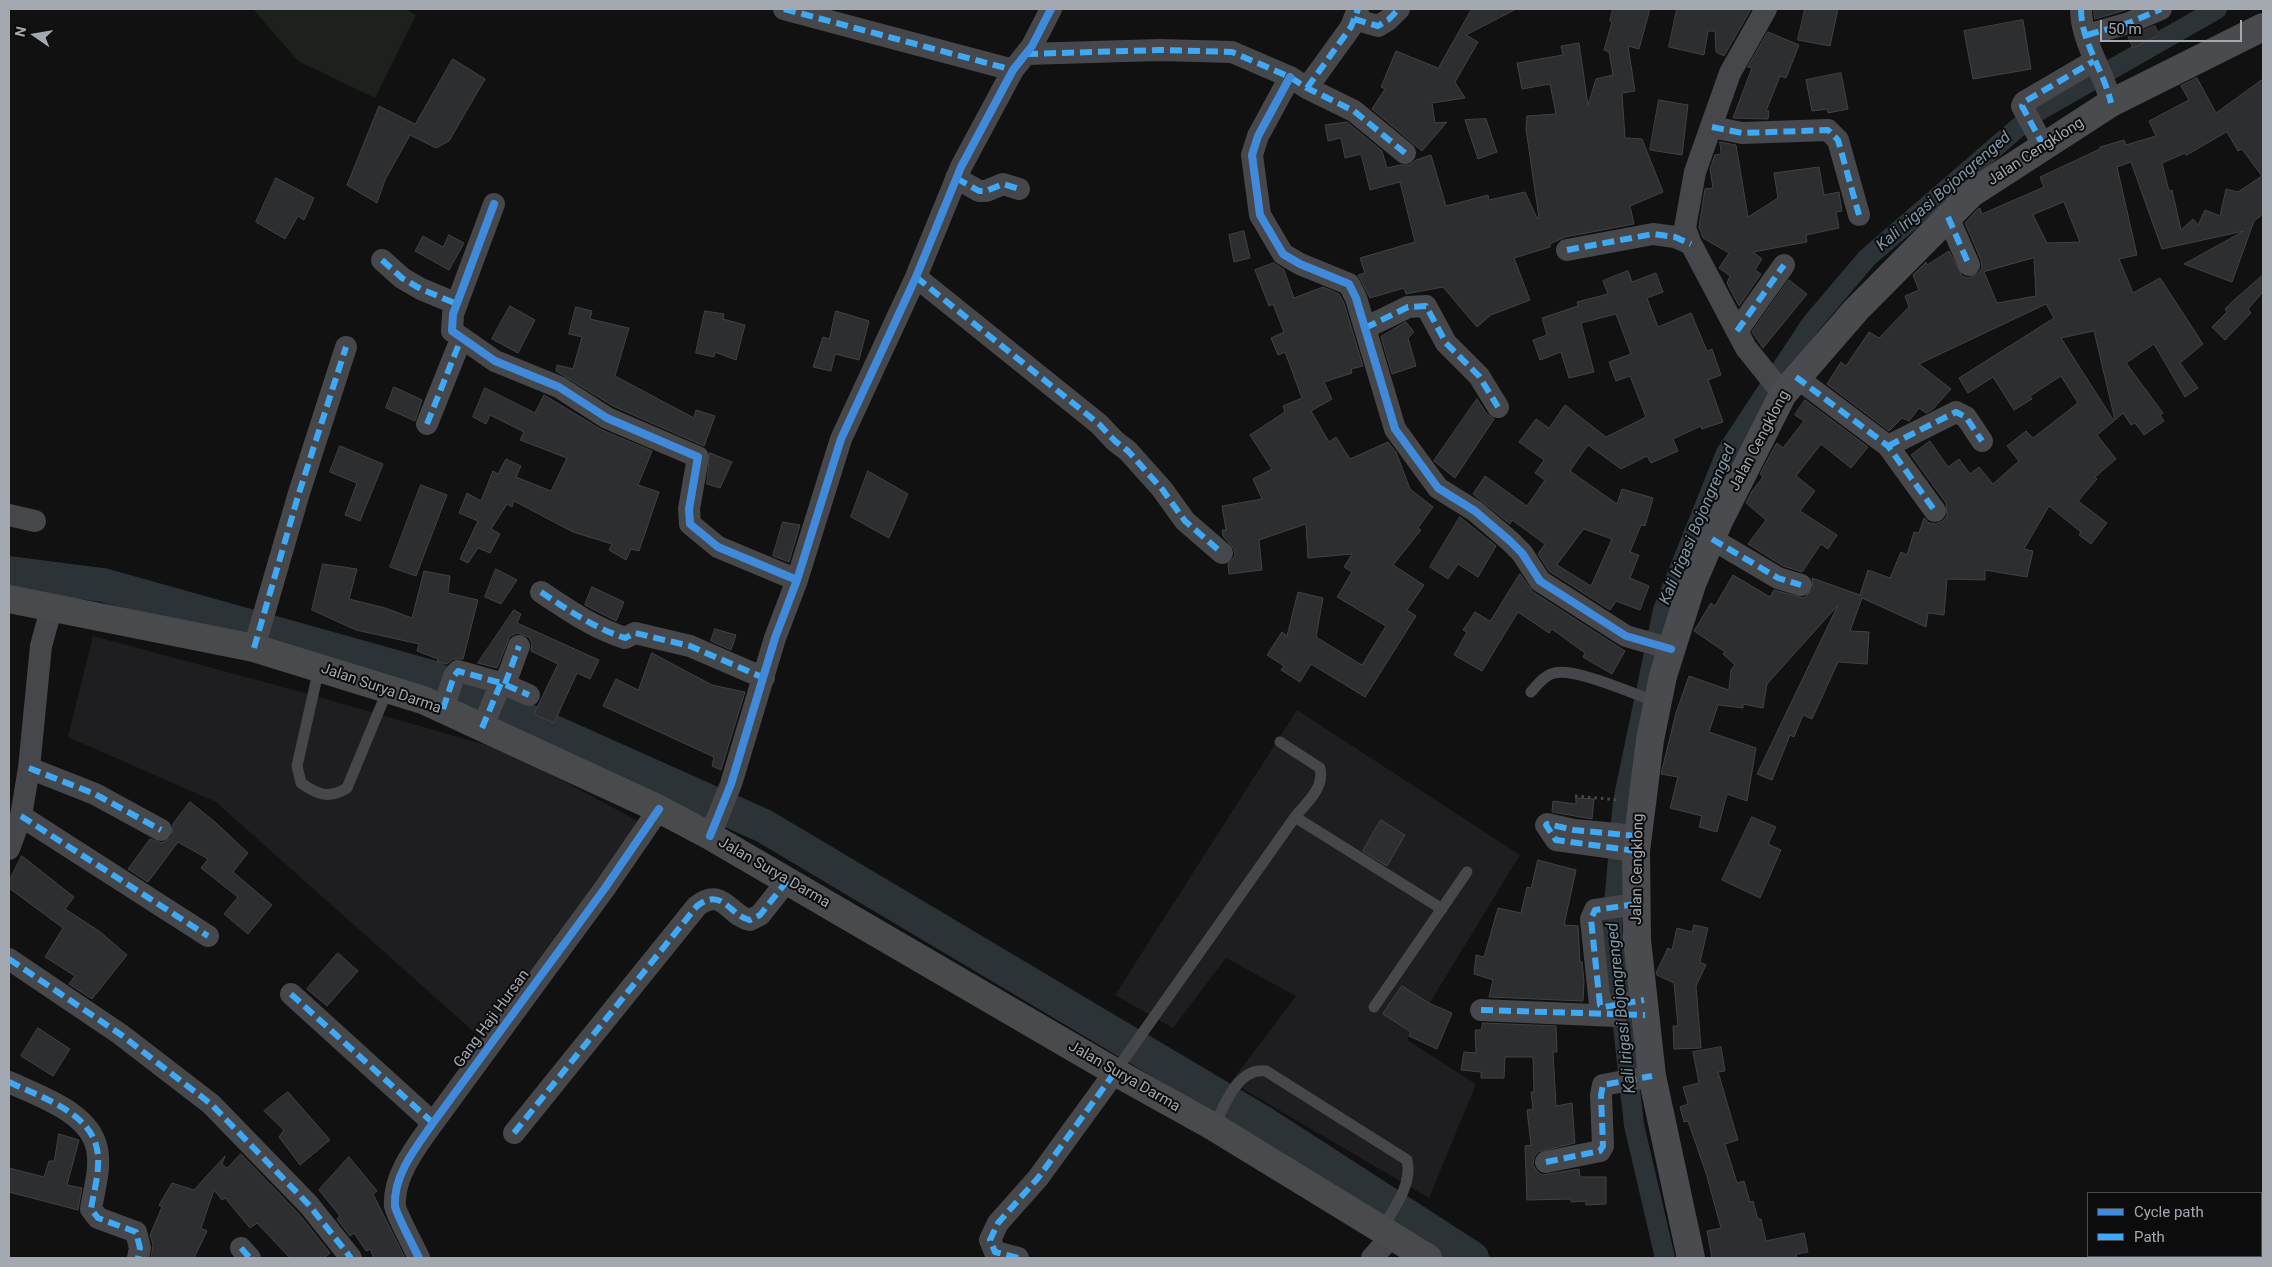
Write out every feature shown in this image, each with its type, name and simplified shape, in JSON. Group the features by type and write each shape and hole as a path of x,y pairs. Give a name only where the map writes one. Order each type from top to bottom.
{"main road":[{"name":"Jalan Cengklong","path":"1691,1258 1647,1077 1639,1008 1637,940 1632,905 1630,843 1646,766 1654,701 1665,648 1712,539 1785,385 1856,310 1972,194 2041,140 2109,97 2263,27"},
{"name":"Jalan Surya Darma","path":"9,599 255,643 319,668 445,704 485,721 659,809 714,826 787,881 1117,1070 1218,1118 1428,1258"}],"street":[{"path":"784,9 1020,62 1160,50 1232,52 1354,111 1405,153"},
{"path":"714,826 730,784 775,638 797,580 841,439 916,277 956,178 1051,9"},
{"path":"1399,9 1388,20 1378,26 1356,14 1334,53 1298,83 1261,129 1252,155 1260,215 1284,254 1300,264 1349,284 1356,298 1394,429 1438,488 1475,511 1510,541 1522,553 1540,581 1626,636 1665,648"},
{"path":"1766,9 1730,73 1695,172 1685,228 1691,244 1741,339 1785,385 1888,446 1935,511"},
{"path":"2081,9 2081,19 2095,63 2109,97"},
{"path":"2087,35 2129,22 2160,9"},
{"path":"2041,140 2022,106 2024,102 2095,63"},
{"path":"1712,127 1742,133 1828,130 1838,140 1859,215"},
{"path":"956,178 980,191 986,191 1004,184 1019,190"},
{"path":"494,204 453,314 452,331 495,361 573,395 607,418 658,438 698,457 689,510 690,524 718,548 797,580"},
{"path":"1948,217 1969,265"},
{"path":"1567,250 1653,234 1675,237 1691,244"},
{"path":"382,260 402,278 421,289 457,304"},
{"path":"1741,339 1784,265"},
{"path":"916,277 1099,424 1145,470 1185,521 1222,553"},
{"path":"1365,328 1408,307 1426,306 1446,343 1479,376 1498,407"},
{"path":"427,424 461,339"},
{"path":"255,643 267,609 299,494 346,347"},
{"path":"1888,446 1956,412 1966,417 1982,441"},
{"path":"9,515 35,521"},
{"path":"1712,539 1778,578 1801,585"},
{"path":"541,592 591,624 611,633 625,638 635,633 690,646 764,678"},
{"path":"9,849 21,816 29,768 41,646 52,606"},
{"path":"485,721 519,646"},
{"path":"445,704 454,676 458,671 464,671 529,696"},
{"path":"29,768 94,794 161,830"},
{"name":"Gang Haji Hursan","path":"419,1258 395,1206 401,1177 407,1163 433,1123 605,888 659,809"},
{"path":"21,816 208,936"},
{"path":"1573,836 1630,843"},
{"path":"514,1133 697,906 703,901 714,899 750,920 760,915 787,881"},
{"path":"1609,1010 1600,1005 1591,919 1595,910 1632,905"},
{"path":"9,959 120,1034 211,1104 309,1205 351,1258"},
{"path":"291,994 433,1123"},
{"path":"1481,1010 1599,1013 1609,1010 1639,1008"},
{"path":"1018,1258 995,1252 991,1244 992,1233 998,1223 1038,1178 1117,1070"},
{"path":"1546,1162 1600,1151 1603,1146 1603,1085 1647,1077"},
{"path":"9,1082 59,1106 86,1126 94,1137 98,1162 91,1210 98,1218 136,1232 140,1248 138,1258"},
{"path":"1372,1258 1386,1229"}],"lane":[{"path":"319,668 297,766 301,783 315,792 336,795 347,788 388,689"},
{"path":"1531,692 1552,673 1561,671 1600,681 1654,701"},
{"path":"1117,1070 1294,817 1317,790 1322,777 1320,768 1280,742"},
{"path":"1294,817 1442,909"},
{"path":"1374,1007 1467,872"},
{"path":"1218,1118 1244,1074 1255,1069 1266,1070 1407,1160 1406,1185 1386,1229"}],"path":[{"path":"1575,796 1629,801"}],"shaded area":[{"path":"253,9 406,9 416,15 375,98 298,61"},
{"path":"93,636 298,691 507,751 653,829 493,1049 216,802 68,737"},
{"path":"1297,710 1520,855 1407,1040 1476,1084 1429,1198 1231,1082 1296,996 1226,958 1173,1028 1115,995"}],"building":[{"path":"1472,9 1516,9 1466,35 1478,42 1455,82 1465,98 1432,103 1435,123 1447,122 1422,151 1372,109 1385,89 1381,87 1396,51 1438,68"},
{"path":"1613,9 1650,9 1639,49 1628,46 1635,91 1622,93 1625,138 1642,139 1663,192 1630,206 1634,224 1565,237 1550,244 1550,247 1514,258 1530,300 1491,315 1477,327 1443,287 1406,294 1404,288 1370,298 1358,275 1365,273 1360,258 1415,242 1400,182 1370,190 1361,154 1345,158 1341,138 1328,141 1325,125 1347,122 1382,151 1387,168 1409,165 1416,160 1431,155 1446,206 1488,195 1489,200 1525,192 1537,218 1539,218 1526,129 1527,116 1556,114 1550,84 1522,89 1517,63 1563,55 1561,46 1579,43 1588,105 1596,79 1613,75 1609,52 1604,50 1612,22 1610,21"},
{"path":"1677,9 1751,9 1724,56 1716,52 1715,31 1708,31 1704,55 1669,47"},
{"path":"1805,9 1838,9 1830,46 1798,40"},
{"path":"2094,9 2129,9 2095,19"},
{"path":"2023,20 2031,69 1973,79 1964,31"},
{"path":"2155,26 2159,35 2133,48 2128,37"},
{"path":"1768,32 1799,45 1786,78 1780,76 1766,111 1769,111 1768,119 1733,118 1752,68 1748,67"},
{"path":"453,59 485,79 449,141 436,148 410,135 385,180 377,203 347,185 379,106 415,124"},
{"path":"1841,73 1848,109 1828,113 1827,109 1812,111 1806,80"},
{"path":"2197,78 2216,113 2263,79 2263,214 2254,221 2232,282 2184,264 2244,231 2162,249 2131,162 2117,167 2137,255 2119,259 2133,293 2160,278 2203,344 2180,363 2198,388 2185,397 2154,344 2126,363 2163,413 2160,415 2164,421 2144,435 2135,423 2131,425 2123,413 2115,420 2094,331 2061,338 2114,421 2097,435 2116,459 2095,477 2097,479 2078,501 2107,523 2091,544 2079,535 2081,532 2049,506 2024,549 2033,551 2027,577 1985,570 1985,580 1947,579 1944,615 1928,613 1926,627 1862,598 1850,631 1869,632 1867,664 1838,662 1812,719 1803,715 1794,737 1790,735 1772,780 1757,774 1838,605 1767,684 1763,708 1743,704 1743,708 1718,705 1709,732 1756,748 1747,801 1727,794 1717,832 1699,827 1702,816 1670,808 1678,777 1661,774 1676,713 1689,676 1729,690 1731,670 1735,665 1723,654 1725,652 1694,631 1711,603 1715,606 1733,575 1770,597 1774,590 1804,598 1813,589 1812,578 1860,595 1868,570 1890,578 1901,552 1907,555 1914,532 1919,533 1924,518 1929,523 1936,524 1943,521 1947,516 1946,503 1911,455 1930,441 1948,467 1959,459 1970,474 1979,467 1993,484 2019,461 2007,446 2026,431 2033,438 2078,403 2061,376 2030,396 2032,399 2014,410 1993,377 1968,393 1959,378 2054,318 2046,304 1919,364 1951,389 1933,409 1926,413 1919,408 1909,421 1902,418 1889,431 1827,384 1841,362 1846,366 1869,332 1879,338 1909,307 1905,296 1919,290 1913,275 1926,262 1927,265 1949,251 1962,276 1968,278 1979,273 1982,267 1981,260 1965,223 1978,209 1980,208 1982,214 2044,187 2040,177 2100,149 2100,147 2124,140 2126,145 2156,136 2149,121 2189,100 2181,86","holes":["2227,132 2238,151 2242,149 2262,176 2238,192 2226,189 2220,216 2205,210 2198,225 2193,219 2181,230 2172,190 2169,191 2162,163 2185,153 2186,155","2064,202 2080,242 2047,243 2033,215","2034,258 2036,296 1997,303 1984,272"]},
{"path":"1659,100 1688,105 1682,155 1650,150"},
{"path":"1486,119 1497,152 1478,159 1465,120"},
{"path":"1720,142 1736,145 1748,217 1778,198 1774,173 1819,167 1824,195 1839,192 1842,211 1836,212 1839,228 1806,235 1807,242 1753,252 1762,259 1755,270 1761,274 1739,306 1727,283 1730,276 1719,268 1729,253 1703,238 1699,227 1705,189 1713,188 1710,169 1715,155 1721,154"},
{"path":"276,178 314,198 304,220 298,216 285,239 256,222"},
{"path":"1244,231 1250,258 1234,262 1229,235"},
{"path":"449,235 464,243 449,270 415,251 423,236 443,247"},
{"path":"1274,263 1284,270 1294,298 1323,287 1339,294 1344,303 1363,366 1351,369 1352,373 1324,382 1332,399 1311,411 1329,442 1336,437 1350,459 1388,442 1396,452 1410,489 1433,507 1418,528 1421,530 1393,565 1424,585 1407,610 1416,616 1365,697 1311,664 1300,682 1281,670 1284,666 1267,655 1282,632 1287,636 1298,592 1323,598 1316,637 1362,665 1386,626 1337,597 1352,572 1344,567 1352,554 1308,558 1306,524 1259,540 1262,570 1229,574 1228,564 1235,556 1234,549 1223,536 1222,530 1226,530 1222,506 1262,499 1253,479 1272,469 1250,435 1285,412 1283,406 1302,398 1285,352 1278,355 1271,338 1284,332 1273,304 1269,306 1255,270"},
{"path":"1628,271 1632,282 1656,273 1663,292 1647,298 1658,327 1691,313 1707,351 1712,349 1721,375 1708,380 1723,422 1702,429 1701,426 1673,439 1678,451 1651,463 1647,456 1621,469 1588,445 1570,471 1617,504 1622,489 1653,498 1645,526 1641,525 1630,552 1639,555 1630,578 1649,586 1640,610 1616,601 1610,610 1549,571 1538,554 1545,544 1512,520 1510,524 1473,494 1485,476 1527,506 1545,480 1535,473 1544,460 1519,442 1536,419 1549,428 1565,405 1606,437 1646,417 1630,376 1616,381 1609,362 1631,354 1616,314 1581,323 1594,372 1569,378 1561,352 1540,360 1533,340 1547,335 1542,318 1578,306 1577,302 1608,294 1603,281","holes":["1584,529 1612,539 1591,586 1557,565"]},
{"path":"2263,275 2263,292 2248,309 2251,313 2225,340 2212,327 2227,312 2225,309"},
{"path":"1789,280 1807,294 1763,348 1752,332"},
{"path":"510,306 535,320 518,353 492,339"},
{"path":"576,307 592,311 590,319 629,328 615,376 694,418 696,410 715,416 704,446 613,406 556,371 557,365 573,369 582,337 569,334"},
{"path":"705,311 724,314 723,319 745,325 736,360 715,352 714,357 696,353"},
{"path":"836,311 869,321 859,360 835,354 831,371 813,367 823,337 829,339"},
{"path":"1406,322 1414,332 1408,338 1416,366 1392,374 1381,337"},
{"path":"394,387 422,400 415,421 386,408"},
{"path":"485,388 535,413 544,395 602,430 652,451 638,485 659,492 639,551 631,549 626,560 609,550 612,544 573,532 514,501 512,507 507,504 491,529 500,534 490,553 478,548 468,563 460,559 478,521 459,513 467,493 481,501 493,471 498,474 506,459 521,466 516,477 551,491 567,458 520,440 524,432 490,415 486,424 473,417"},
{"path":"1477,399 1487,414 1494,419 1455,478 1434,461"},
{"path":"1805,400 1868,447 1851,468 1821,444 1796,476 1815,491 1800,511 1837,535 1828,549 1821,544 1802,572 1783,566 1748,544 1766,520 1746,503 1752,491 1763,477 1760,474 1777,443 1783,448 1804,421 1795,415"},
{"path":"340,446 383,464 360,521 345,515 357,483 330,472"},
{"path":"710,453 732,462 720,488 707,484"},
{"path":"868,471 908,494 889,538 851,517"},
{"path":"421,485 447,495 416,576 390,567"},
{"path":"1460,517 1496,546 1478,577 1458,564 1448,579 1430,567"},
{"path":"783,522 800,525 789,562 773,556"},
{"path":"323,564 357,569 349,599 385,608 412,618 424,571 450,576 448,593 478,600 463,659 453,659 447,664 437,662 438,659 417,651 419,644 356,630 312,610"},
{"path":"496,569 517,580 501,604 485,597"},
{"path":"1520,574 1533,592 1625,651 1612,674 1583,657 1585,653 1552,629 1549,633 1518,612 1482,671 1454,655 1467,632 1463,630 1475,612 1490,621"},
{"path":"592,587 624,602 616,621 585,605"},
{"path":"514,610 521,614 517,623 599,660 590,679 577,673 554,723 534,714 558,664 531,651 532,643 529,637 517,633 510,636 497,668 478,663"},
{"path":"715,629 736,635 731,650 711,641"},
{"path":"652,653 712,685 745,692 721,770 712,766 714,757 603,706 616,679 638,690"},
{"path":"1576,798 1594,799 1592,819 1552,812 1553,801 1576,804"},
{"path":"190,802 248,853 233,872 272,905 248,934 224,914 238,897 201,868 208,859 178,842 148,882 128,869 150,839 162,843 172,837 173,824"},
{"path":"1752,817 1776,827 1768,844 1781,850 1760,898 1722,880"},
{"path":"1381,820 1405,835 1387,866 1363,851"},
{"path":"22,856 74,897 65,909 99,931 127,955 92,999 69,984 75,976 45,957 63,928 9,888 9,881"},
{"path":"1538,860 1576,870 1564,925 1578,926 1580,962 1582,962 1584,981 1583,1001 1489,997 1493,980 1474,974 1476,955 1484,957 1498,908 1521,913 1527,887 1531,888"},
{"path":"1694,925 1708,928 1700,962 1706,965 1696,986 1701,1048 1674,1049 1673,1026 1678,1026 1674,983 1656,973 1668,948 1672,950 1677,928 1692,932"},
{"path":"338,953 358,971 327,1006 307,989"},
{"path":"1402,986 1429,1003 1452,1013 1437,1049 1409,1036 1411,1032 1383,1014"},
{"path":"1483,1023 1556,1026 1557,1052 1553,1052 1556,1106 1572,1103 1575,1143 1538,1152 1534,1157 1533,1165 1542,1175 1579,1169 1580,1177 1606,1177 1606,1204 1586,1205 1586,1201 1571,1202 1571,1199 1527,1200 1525,1146 1531,1145 1527,1110 1533,1109 1531,1092 1534,1092 1533,1057 1505,1057 1504,1078 1481,1078 1481,1072 1461,1070 1464,1052 1476,1053 1475,1030 1481,1030"},
{"path":"38,1028 70,1049 53,1076 21,1056"},
{"path":"1721,1047 1725,1071 1718,1072 1738,1140 1725,1144 1737,1183 1744,1181 1750,1202 1753,1201 1758,1219 1761,1219 1766,1241 1804,1233 1808,1252 1796,1254 1797,1258 1712,1258 1707,1231 1721,1228 1706,1173 1688,1121 1684,1122 1680,1107 1688,1104 1683,1087 1699,1083 1693,1052"},
{"path":"288,1092 330,1140 300,1165 279,1137 284,1130 264,1111"},
{"path":"59,1134 79,1140 67,1185 82,1188 78,1210 9,1192 9,1168 44,1177 49,1161 54,1161"},
{"path":"241,1154 299,1214 330,1253 324,1258 290,1258 257,1223 250,1228 225,1198 222,1200 214,1190 201,1228 207,1231 194,1258 151,1258 153,1245 150,1235 162,1207 159,1205 172,1183 194,1190 225,1156 222,1164 227,1168"},
{"path":"349,1157 377,1191 373,1194 405,1258 374,1258 370,1249 366,1251 354,1233 350,1236 337,1219 340,1216 319,1190"}],"waterway":[{"name":"Kali Irigasi Bojongrenged","path":"1665,1258 1634,1125 1612,928 1623,801 1663,610 1726,453 1811,324 1867,258 2035,113 2217,9"},
{"path":"9,573 103,585 428,676 764,826 1260,1121 1472,1258"}],"marked path":[{"path":"784,9 1013,70"},
{"path":"1307,88 1351,27 1358,9"},
{"path":"1354,19 1378,26 1388,20 1399,9"},
{"path":"2081,9 2085,33 2111,103"},
{"path":"2087,35 2129,23 2161,9"},
{"path":"1026,54 1160,50 1232,52 1290,77 1307,88 1354,111 1405,153"},
{"path":"2044,147 2022,106 2024,102 2094,61"},
{"path":"1712,127 1742,133 1828,130 1838,140 1859,215"},
{"path":"956,178 979,191 986,191 1003,184 1019,189"},
{"path":"1948,217 1969,265"},
{"path":"1567,250 1653,234 1675,237 1691,244"},
{"path":"382,260 402,278 421,289 457,304"},
{"path":"1737,331 1784,265"},
{"path":"916,277 1099,424 1115,441 1128,451 1162,489 1185,521 1222,553"},
{"path":"1365,328 1408,307 1426,306 1446,343 1479,376 1498,407"},
{"path":"427,424 461,339"},
{"path":"254,648 299,493 346,347"},
{"path":"1796,377 1888,446 1935,511"},
{"path":"1888,446 1956,412 1966,417 1982,441"},
{"path":"1712,539 1778,578 1801,585"},
{"path":"541,592 581,618 614,634 625,638 635,633 690,646 764,678"},
{"path":"505,684 519,646"},
{"path":"443,709 454,676 458,671 501,683"},
{"path":"482,728 501,683 529,695"},
{"path":"29,768 95,794 161,830"},
{"path":"21,816 208,936"},
{"path":"1636,851 1556,840 1546,825 1574,830 1637,836"},
{"path":"514,1133 697,906 713,899 720,901 750,920 760,915 787,881"},
{"path":"1636,904 1595,910 1591,919 1600,1005 1604,1007 1644,1000"},
{"path":"9,959 120,1034 211,1104 309,1205 351,1258"},
{"path":"291,994 433,1123"},
{"path":"1481,1010 1645,1015"},
{"path":"1018,1258 995,1252 990,1240 998,1223 1038,1178 1115,1072"},
{"path":"1546,1162 1600,1151 1603,1146 1601,1095 1603,1085 1652,1076"},
{"path":"9,1082 61,1107 74,1115 84,1125 92,1136 98,1156 98,1171 91,1209 98,1218 136,1232 140,1248 138,1258"},
{"path":"241,1248 250,1258"}],"cycle path":[{"path":"710,836 731,784 775,638 797,580 841,439 916,277 961,167 1013,70 1032,46 1051,9"},
{"path":"1290,77 1258,136 1252,155 1260,215 1283,254 1300,264 1349,284 1356,298 1395,429 1438,488 1475,511 1510,541 1522,553 1540,581 1626,636 1671,649"},
{"path":"494,204 453,314 452,331 495,361 559,387 607,418 698,457 689,509 690,524 718,547 797,580"},
{"path":"419,1258 395,1206 395,1194 407,1162 433,1123 605,888 659,809"}]}
